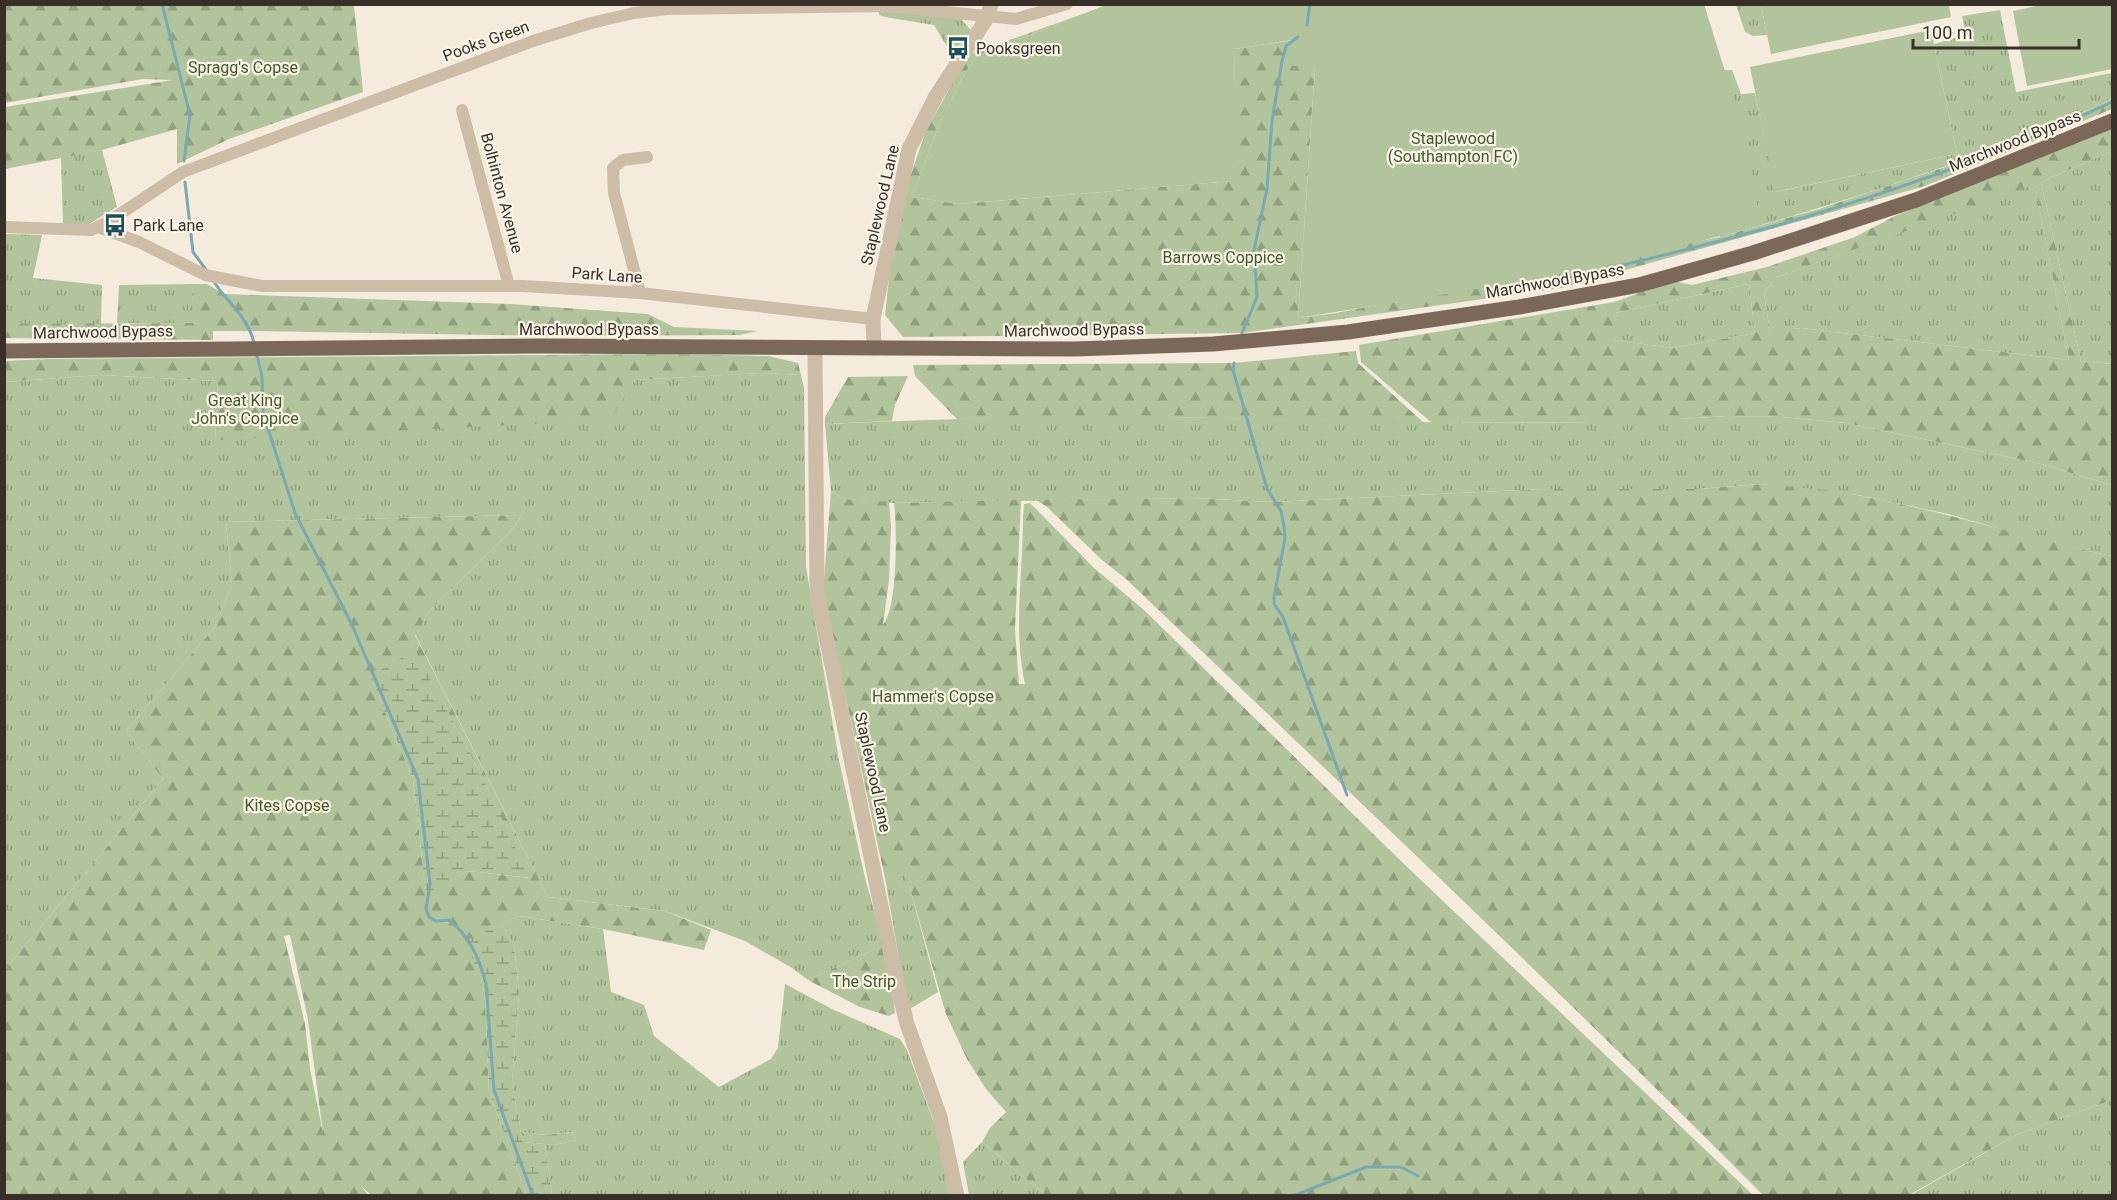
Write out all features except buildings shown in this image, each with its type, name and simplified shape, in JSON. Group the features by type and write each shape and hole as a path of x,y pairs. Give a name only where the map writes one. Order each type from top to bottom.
{"main road":[{"name":"Marchwood Bypass","path":"4,351 531,346 1075,350 1247,341 1348,332 1628,287 1753,254 1916,200 2112,121"}],"street":[{"name":"Pooks Green","path":"98,227 183,172 532,41 634,13 667,9 886,6 989,11 1016,20 1067,4"},
{"name":"Staplewood Lane","path":"874,348 873,319 909,149 936,96 989,11"},
{"name":"Bolhinton Avenue","path":"462,110 509,286"},
{"path":"640,293 614,193 613,168 623,160 646,157"},
{"path":"4,227 82,231 98,227"},
{"name":"Park Lane","path":"98,227 139,242 205,274 219,279 262,286 509,286 640,293 873,319"},
{"name":"Staplewood Lane","path":"815,348 816,592 895,975 914,1045 940,1117 957,1196"}],"green space":[{"name":"Spragg's Copse","path":"5,4 354,5 363,92 229,139 177,164 177,129 102,150 5,169 5,107 173,80 143,79 5,103"},
{"name":"Staplewood (Southampton FC)","path":"1704,4 1742,126 1761,225 1618,263 1538,279 1298,318 1315,68 1286,65 1286,46 1292,40 1235,49 1233,181 959,204 912,197 940,122 964,75 978,55 1106,5"},
{"path":"2045,4 2112,5 2112,69 2027,86 2013,11"},
{"path":"1736,5 1761,5 1767,35 1753,36 1745,32"},
{"path":"1761,5 1949,5 1951,17 1771,54"},
{"path":"879,10 961,19 971,30 952,55 934,25 885,17 879,15"},
{"path":"2000,10 2016,92 2112,73 2112,99 2016,140 1919,176 1720,237 1719,70 1732,70 1741,94 1755,93 1776,192 1957,154 1934,44 1966,35 1962,16"},
{"name":"Barrows Coppice","path":"1091,11 978,55 964,75 940,122 912,197 959,204 1232,181 1235,49 1294,40 1315,67 1298,318 1336,313 1720,237 1819,209 1954,164 2062,122 2112,99 2112,109 1925,186 1561,288 1242,333 903,337 885,315 895,222 925,133 968,55"},
{"path":"1931,30 1957,154 1775,192 1750,67"},
{"path":"2112,129 2112,151 2041,182 2081,361 2112,364 2112,485 2041,464 1847,423 1781,417 1726,416 1634,422 1432,423 1361,362 1359,345 1614,302 1673,281 1692,285 1767,267 1855,237 1895,216","holes":["2035,185 2069,360 1801,328 1770,331 1764,294 1777,277","1749,284 1755,333 1673,348 1613,340 1615,313"]},
{"path":"102,150 117,207 89,224 63,225 61,157"},
{"path":"2112,151 2112,364 2081,361 2041,182"},
{"path":"2035,184 2069,360 1801,328 1770,332 1764,294 1777,277"},
{"path":"5,234 42,235 33,278 102,285 101,324 5,324"},
{"path":"192,284 194,323 117,323 119,285"},
{"path":"192,284 207,284 224,294 510,304 648,314 674,327 758,331 739,335 557,336 213,331 213,340 5,338 5,324 193,323"},
{"path":"1749,284 1755,333 1673,348 1612,340 1615,313"},
{"path":"1356,351 1358,363 1424,423 1168,417 957,419 915,376 913,365 1234,363"},
{"name":"Great King John's Coppice","path":"668,354 768,356 798,363 801,375 761,373 635,380 610,420 215,440 218,381 99,375 5,382 4,361 49,359"},
{"path":"761,373 801,375 804,388 806,567 839,760 865,878 884,945 808,980 745,941 665,911 548,897 415,634 430,610 514,528 522,515 226,522 232,585 214,628 126,731 163,779 5,970 5,382 99,375 218,381 215,439 625,394 634,380"},
{"path":"908,376 895,405 892,421 825,424 825,417 848,377"},
{"path":"1726,416 1781,417 1847,423 2041,464 2112,485 2112,556 2046,542 1948,514 1858,495 1761,484 1698,489 1542,489 1273,502 1194,498 894,503 844,499 831,491 825,424 1083,417 1517,423"},
{"path":"1761,484 1833,491 1889,501 2112,556 2112,1100 2018,1134 1909,1195 1763,1195 1606,1039 1367,808 1126,579 1102,560 1047,507 1036,500 1194,498 1273,502 1542,489 1698,489"},
{"name":"Hammer's Copse","path":"831,491 844,499 889,502 891,527 889,580 883,625 888,616 894,585 896,530 894,503 1021,500 1015,629 1019,684 1025,684 1021,664 1019,622 1023,517 1024,504 1030,503 1094,568 1144,610 1405,865 1753,1195 1046,1195 982,1142 990,1128 1006,1112 986,1089 967,1059 946,1014 905,871 885,878 823,592"},
{"name":"Kites Copse","path":"522,515 514,528 430,610 415,635 548,897 665,911 711,930 704,950 603,929 519,916 466,941 481,978 485,997 489,1092 527,1195 371,1195 361,1186 368,1195 5,1196 5,970 163,779 126,731 214,628 232,585 226,522","holes":["415,651 477,767 529,878 468,871 426,893 413,779 370,676","290,935 308,1020 323,1133 310,1069 305,1024 284,936"]},
{"path":"415,650 477,767 530,878 468,871 426,894 413,779 370,676"},
{"path":"905,870 938,992 908,1010 885,878"},
{"path":"519,916 603,929 611,992 644,1005 654,1036 719,1087 771,1059 778,1048 785,984 834,1010 900,1039 907,1050 941,1142 951,1195 552,1195 545,1144 554,1145 576,1140 572,1132 546,1135 521,1132 512,1084 519,992 514,945 501,924"},
{"path":"501,924 514,945 519,992 512,1084 523,1142 545,1144 552,1195 527,1195 489,1092 485,997 481,978 465,941"},
{"name":"The Strip","path":"884,945 895,1013 889,1016 860,1007 808,980"},
{"path":"2112,1100 2112,1195 1909,1196 2018,1134"},
{"path":"521,1132 546,1135 572,1132 576,1140 554,1145 523,1142"},
{"path":"982,1142 1046,1195 969,1195 963,1162"}],"waterway":[{"path":"162,4 190,115 184,161"},
{"path":"1307,25 1310,4"},
{"path":"1242,333 1257,297 1254,250 1267,189 1272,121 1282,61 1286,46 1298,37"},
{"path":"1497,293 1654,258 1810,216 1964,164 2038,135 2112,102"},
{"path":"185,182 193,252 207,271"},
{"path":"214,282 247,325 254,343"},
{"path":"256,352 262,376 263,413 295,513 352,625 418,779 430,884 426,909 429,917 436,921 449,920 463,933 481,966 486,984 494,1090 533,1196"},
{"path":"1234,363 1233,370 1267,489 1281,511 1284,526 1285,538 1274,604 1283,617 1347,795"},
{"path":"1293,1196 1366,1167 1401,1167 1418,1176"}],"place":[{"name":"Pooksgreen","path":"958,48"},
{"name":"Park Lane","path":"115,225"}]}
